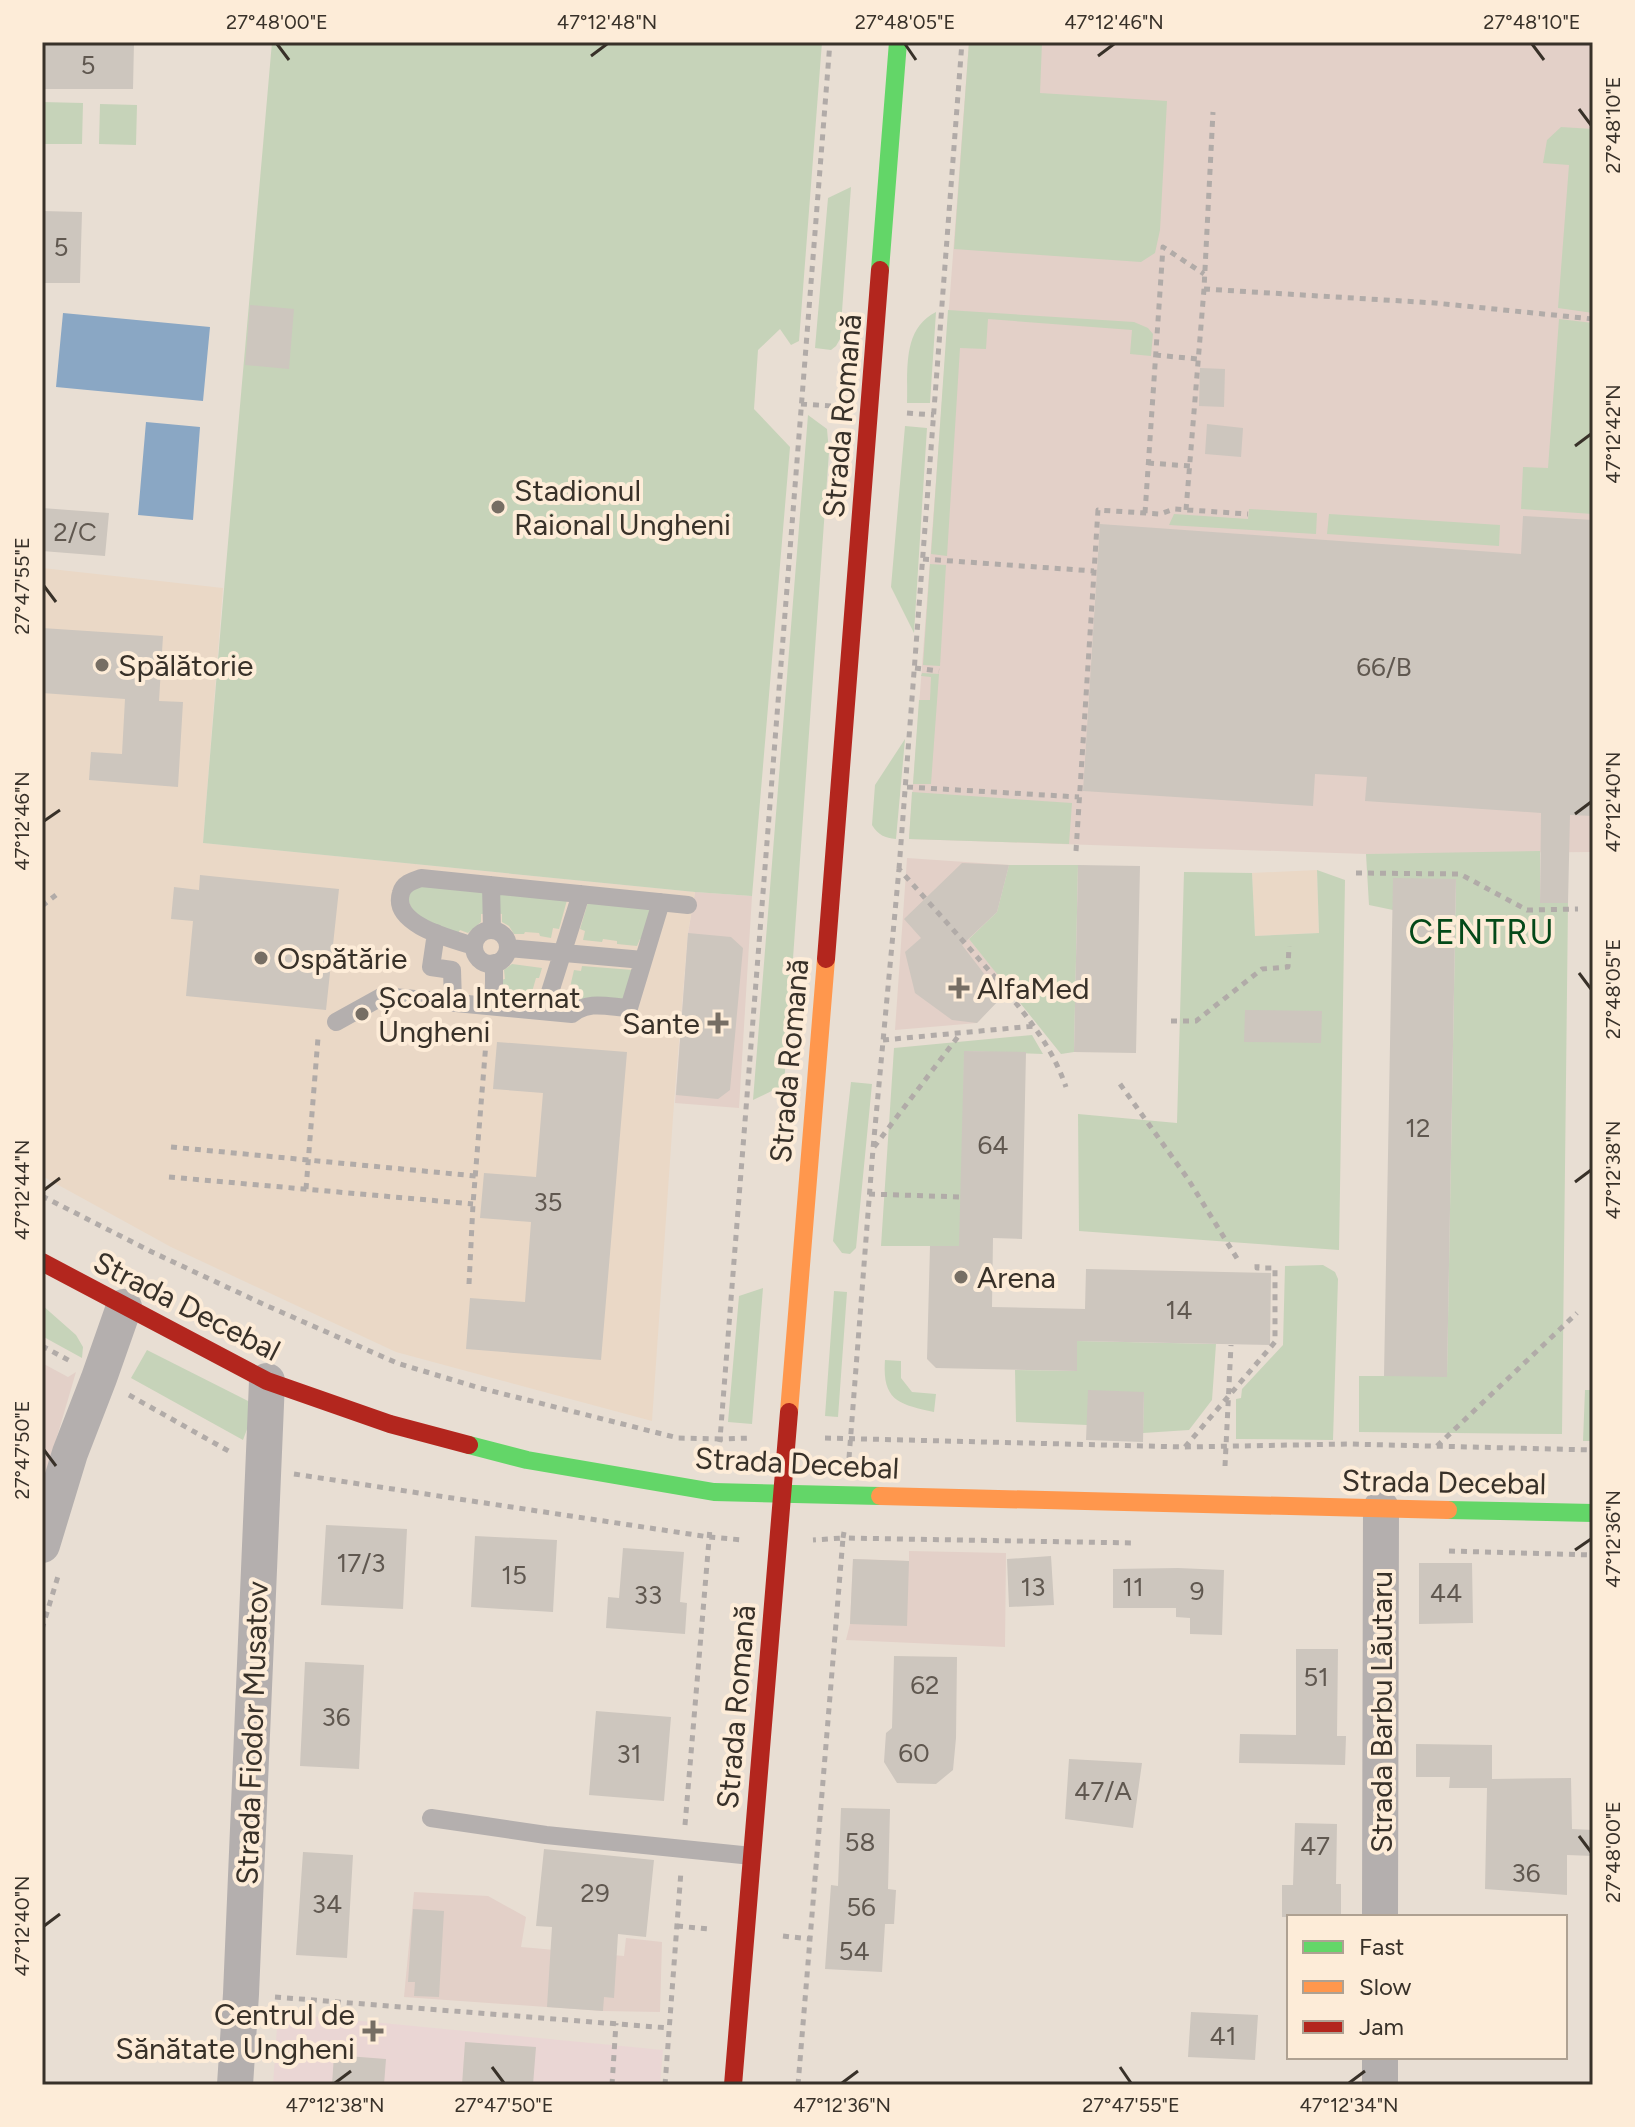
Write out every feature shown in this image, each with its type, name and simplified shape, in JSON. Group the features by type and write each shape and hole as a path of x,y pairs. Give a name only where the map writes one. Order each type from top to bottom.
{"main road":[{"name":"Strada Romană","path":"733,2085 846,719 898,42"},
{"name":"Strada Decebal","path":"42,1262 267,1381 390,1424 527,1460 714,1492 1593,1513"}],"street":[{"path":"42,1545 70,1453 124,1307"},
{"name":"Strada Fiodor Musatov","path":"235,2085 267,1381"},
{"name":"Strada Barbu Lăutaru","path":"1380,1915 1381,1508"},
{"path":"1380,2059 1380,2085"}],"lane":[{"path":"474,946 416,924 400,906 402,889 410,881 421,878 688,905"},
{"path":"491,885 492,930"},
{"path":"544,1011 581,894"},
{"path":"336,1022 383,996 572,1014 589,1005 629,1008 661,902"},
{"path":"492,930 503,936 508,948 500,961 494,963 480,960 474,946 479,934 492,930"},
{"path":"436,933 431,967 452,970 453,1002"},
{"path":"508,948 643,960"},
{"path":"494,963 494,1006"},
{"path":"431,1818 546,1835 752,1856"}],"path":[{"path":"850,1439 869,1194 907,787 962,42"},
{"path":"1186,510 1204,289 1213,112"},
{"path":"1145,513 1163,247 1205,274"},
{"path":"1204,289 1435,303 1593,319"},
{"path":"1155,355 1198,359"},
{"path":"1148,463 1190,466"},
{"path":"1076,851 1098,510 1160,514 1174,509 1248,514"},
{"path":"923,559 1094,571"},
{"path":"915,668 939,671"},
{"path":"907,787 1079,797"},
{"path":"899,869 1035,1026 1058,1063 1066,1087"},
{"path":"1356,873 1460,874 1527,910 1578,909"},
{"path":"42,906 56,895"},
{"path":"1171,1021 1196,1021 1262,969 1288,967 1289,946"},
{"path":"883,1040 1035,1026"},
{"path":"469,1284 487,1027"},
{"path":"873,1149 961,1033"},
{"path":"306,1189 318,1037"},
{"path":"1120,1084 1188,1179 1238,1260"},
{"path":"171,1147 476,1176"},
{"path":"169,1177 473,1204"},
{"path":"869,1194 961,1197"},
{"path":"1184,1447 1275,1342 1275,1268 1257,1268 1257,1260"},
{"path":"1436,1446 1577,1313"},
{"path":"1225,1475 1231,1345"},
{"path":"42,1346 245,1460 304,1477 709,1537 777,1542 843,1538 798,2085"},
{"path":"665,2085 709,1537 720,1439 786,1437 1184,1447 1348,1444 1593,1450"},
{"path":"241,1994 669,2028"},
{"path":"612,2085 616,2023"}],"shaded area":[{"path":"969,42 1593,42 1593,852 1366,854 909,839"},
{"name":"Școala Internat Ungheni","path":"42,568 223,588 203,843 695,892 688,933 674,1103 652,1421 396,1352 171,1247 42,1176"},
{"path":"907,858 1009,865 997,912 969,939 1009,988 977,1023 895,1030"},
{"path":"1317,870 1319,933 1255,936 1252,873"},
{"path":"695,892 752,896 739,1108 675,1103 688,933"},
{"path":"42,1363 68,1377 76,1372 42,1488"},
{"path":"909,1551 1006,1553 1005,1647 846,1640 850,1624 853,1559 909,1561"},
{"path":"414,1892 488,1896 526,1917 521,1947 624,1956 626,1938 662,1942 660,2012 404,1997"},
{"name":"Centrul de Sănătate Ungheni","path":"278,2013 663,2050 660,2085 273,2085"}],"green space":[{"name":"Stadionul Raional Ungheni","path":"272,42 822,42 799,341 791,345 780,329 758,350 754,409 790,447 752,896 203,843"},
{"path":"969,42 1042,42 1040,93 1167,101 1160,230 1155,253 1141,262 954,249"},
{"path":"42,102 83,103 82,144 42,144"},
{"path":"100,104 137,105 136,145 99,144"},
{"path":"1561,127 1593,129 1593,313 1558,308 1569,165 1543,163 1547,140"},
{"path":"851,187 840,339 831,350 815,348 828,198"},
{"path":"948,310 1134,322 1148,328 1153,334 1151,356 1130,354 1132,330 988,319 986,349 960,348 947,556 931,554"},
{"path":"936,312 930,403 907,403 912,340 925,319"},
{"path":"1559,319 1593,323 1593,514 1521,509 1523,467 1548,468"},
{"path":"808,415 827,429 829,452 784,1085 753,1100"},
{"path":"905,426 927,428 914,633 891,587"},
{"path":"1249,509 1317,513 1316,534 1169,525 1174,514 1248,519"},
{"path":"1329,514 1500,525 1499,546 1327,534"},
{"path":"930,564 946,565 940,666 923,665"},
{"path":"922,673 939,674 931,784 913,784 919,700 930,700 931,677 921,676"},
{"path":"905,739 896,839 888,838 872,825 875,785"},
{"path":"912,792 1072,803 1069,844 909,839"},
{"path":"1540,851 1540,902 1568,903 1562,1434 1359,1432 1359,1376 1447,1376 1456,880 1393,910 1369,905 1366,854"},
{"path":"1009,865 1078,865 1074,1052 1061,1054 969,939 997,912"},
{"path":"1317,870 1345,880 1339,1250 1079,1231 1078,1114 1177,1123 1184,872 1252,873 1255,936 1319,933"},
{"path":"416,886 484,889 486,914 481,914 481,922 468,933 460,930 457,935 415,917 407,897"},
{"path":"498,893 567,900 559,929 553,928 551,938 539,933 514,934 502,922 502,914 497,913"},
{"path":"588,902 652,906 644,940 640,939 637,946 603,939 602,942 583,940 585,931 580,929"},
{"path":"512,964 542,968 532,992 533,1000 525,999 524,1004 502,999 500,980 505,979 504,970"},
{"path":"582,966 633,970 626,1000 564,1002 574,970 581,971"},
{"path":"1032,1035 1043,1054 964,1051 963,1246 881,1246 894,1048"},
{"path":"851,1082 872,1084 856,1248 850,1254 842,1253 833,1241"},
{"path":"1323,1265 1335,1272 1338,1279 1333,1440 1236,1439 1236,1399 1241,1398 1242,1389 1283,1345 1285,1266"},
{"path":"763,1288 752,1424 728,1422 739,1296"},
{"path":"834,1291 847,1292 838,1417 825,1416"},
{"path":"42,1305 76,1335 83,1347 82,1358 42,1336"},
{"path":"1077,1341 1216,1344 1212,1400 1189,1430 1143,1433 1144,1392 1087,1425 1016,1422 1015,1370 1076,1371"},
{"path":"147,1350 256,1405 243,1440 131,1378"},
{"path":"885,1360 901,1361 901,1378 912,1392 936,1394 934,1412 895,1398 886,1384"},
{"path":"1585,1390 1593,1390 1593,1441 1583,1441"}],"water":[{"path":"63,313 210,327 203,401 56,387"},
{"path":"146,422 200,427 193,520 138,515"}],"building":[{"path":"42,42 134,42 133,89 42,89"},
{"path":"42,211 82,212 80,283 42,283"},
{"path":"250,305 294,309 289,369 245,365"},
{"path":"1200,368 1225,369 1224,407 1199,406"},
{"path":"1207,424 1243,428 1241,457 1205,454"},
{"path":"42,508 109,513 105,556 42,551"},
{"path":"1523,516 1593,520 1593,816 1570,815 1568,903 1540,903 1541,813 1365,801 1367,777 1315,774 1313,806 1083,791 1100,524 1521,554"},
{"path":"42,628 163,636 159,701 183,702 178,787 89,780 91,752 122,754 125,699 42,693"},
{"path":"962,863 1009,865 997,912 962,945 1002,997 977,1023 952,1020 915,993 905,952 921,938 904,919"},
{"path":"1078,865 1140,866 1136,1053 1074,1052"},
{"name":"Ospătărie","path":"200,875 339,889 326,1010 186,996 193,921 171,919 174,887 199,890"},
{"path":"1393,878 1456,879 1447,1377 1384,1376"},
{"path":"688,933 731,937 743,948 730,1090 718,1099 676,1095"},
{"path":"1245,1010 1322,1011 1321,1043 1244,1042"},
{"path":"497,1042 627,1052 601,1360 466,1349 470,1298 525,1302 531,1222 480,1218 484,1173 536,1177 543,1093 493,1089"},
{"path":"964,1051 1026,1052 1022,1239 993,1238 992,1307 1085,1309 1086,1269 1271,1273 1270,1345 1077,1341 1077,1371 936,1368 927,1359 930,1246 959,1246"},
{"path":"1088,1390 1144,1392 1143,1442 1086,1440"},
{"path":"326,1525 407,1529 403,1609 321,1605"},
{"path":"475,1536 557,1540 553,1612 471,1607"},
{"path":"623,1548 684,1552 680,1602 687,1603 685,1634 606,1628 608,1597 619,1598"},
{"path":"1051,1556 1054,1605 1009,1607 1007,1559"},
{"path":"853,1559 909,1561 907,1626 850,1624"},
{"path":"1419,1563 1472,1563 1473,1623 1419,1624"},
{"path":"1113,1569 1224,1570 1222,1635 1190,1634 1190,1618 1176,1617 1176,1608 1113,1608"},
{"path":"1296,1649 1338,1649 1337,1736 1346,1736 1345,1765 1239,1763 1240,1734 1296,1735"},
{"path":"894,1656 957,1657 953,1770 936,1784 897,1783 884,1762 886,1733 892,1728"},
{"path":"305,1662 364,1665 359,1769 300,1766"},
{"path":"596,1711 671,1717 664,1801 589,1795"},
{"path":"1416,1744 1492,1745 1492,1779 1571,1778 1572,1829 1593,1830 1593,1856 1567,1855 1567,1895 1485,1889 1487,1788 1449,1788 1450,1777 1416,1777"},
{"path":"1069,1759 1142,1763 1133,1828 1065,1819"},
{"path":"841,1808 890,1809 888,1889 896,1890 894,1924 885,1924 882,1972 825,1969 831,1885 838,1886"},
{"path":"1295,1823 1337,1824 1336,1884 1341,1884 1341,1915 1282,1917 1282,1885 1293,1885"},
{"path":"544,1849 654,1860 646,1937 618,1934 614,1998 604,1997 603,2011 547,2007 552,1927 536,1926"},
{"path":"303,1852 353,1855 347,1958 296,1955"},
{"path":"413,1909 444,1911 439,1997 414,1996 415,1982 408,1982"},
{"path":"1191,2012 1258,2015 1255,2060 1188,2057"},
{"path":"465,2042 536,2047 533,2085 462,2085"},
{"path":"334,2055 386,2059 384,2085 332,2085"}],"traffic: fast":[{"path":"880,270 898,42"},
{"path":"469,1445 527,1460 714,1492 880,1496"},
{"path":"1448,1510 1593,1513"}],"traffic: slow":[{"path":"789,1412 826,959"},
{"path":"880,1496 1448,1510"}],"traffic: jam":[{"path":"826,959 880,270"},
{"path":"42,1262 267,1381 390,1424 469,1445"},
{"path":"733,2085 789,1412"}],"place":[{"name":"Stadionul Raional Ungheni","path":"498,507"},
{"name":"Spălătorie","path":"102,665"},
{"name":"Ospătărie","path":"261,958"},
{"name":"AlfaMed","path":"959,988"},
{"name":"Școala Internat Ungheni","path":"362,1014"},
{"name":"Sante","path":"718,1023"},
{"name":"Arena","path":"961,1277"},
{"name":"Centrul de Sănătate Ungheni","path":"373,2031"}],"district":[{"name":"CENTRU","path":"1482,932"}]}
